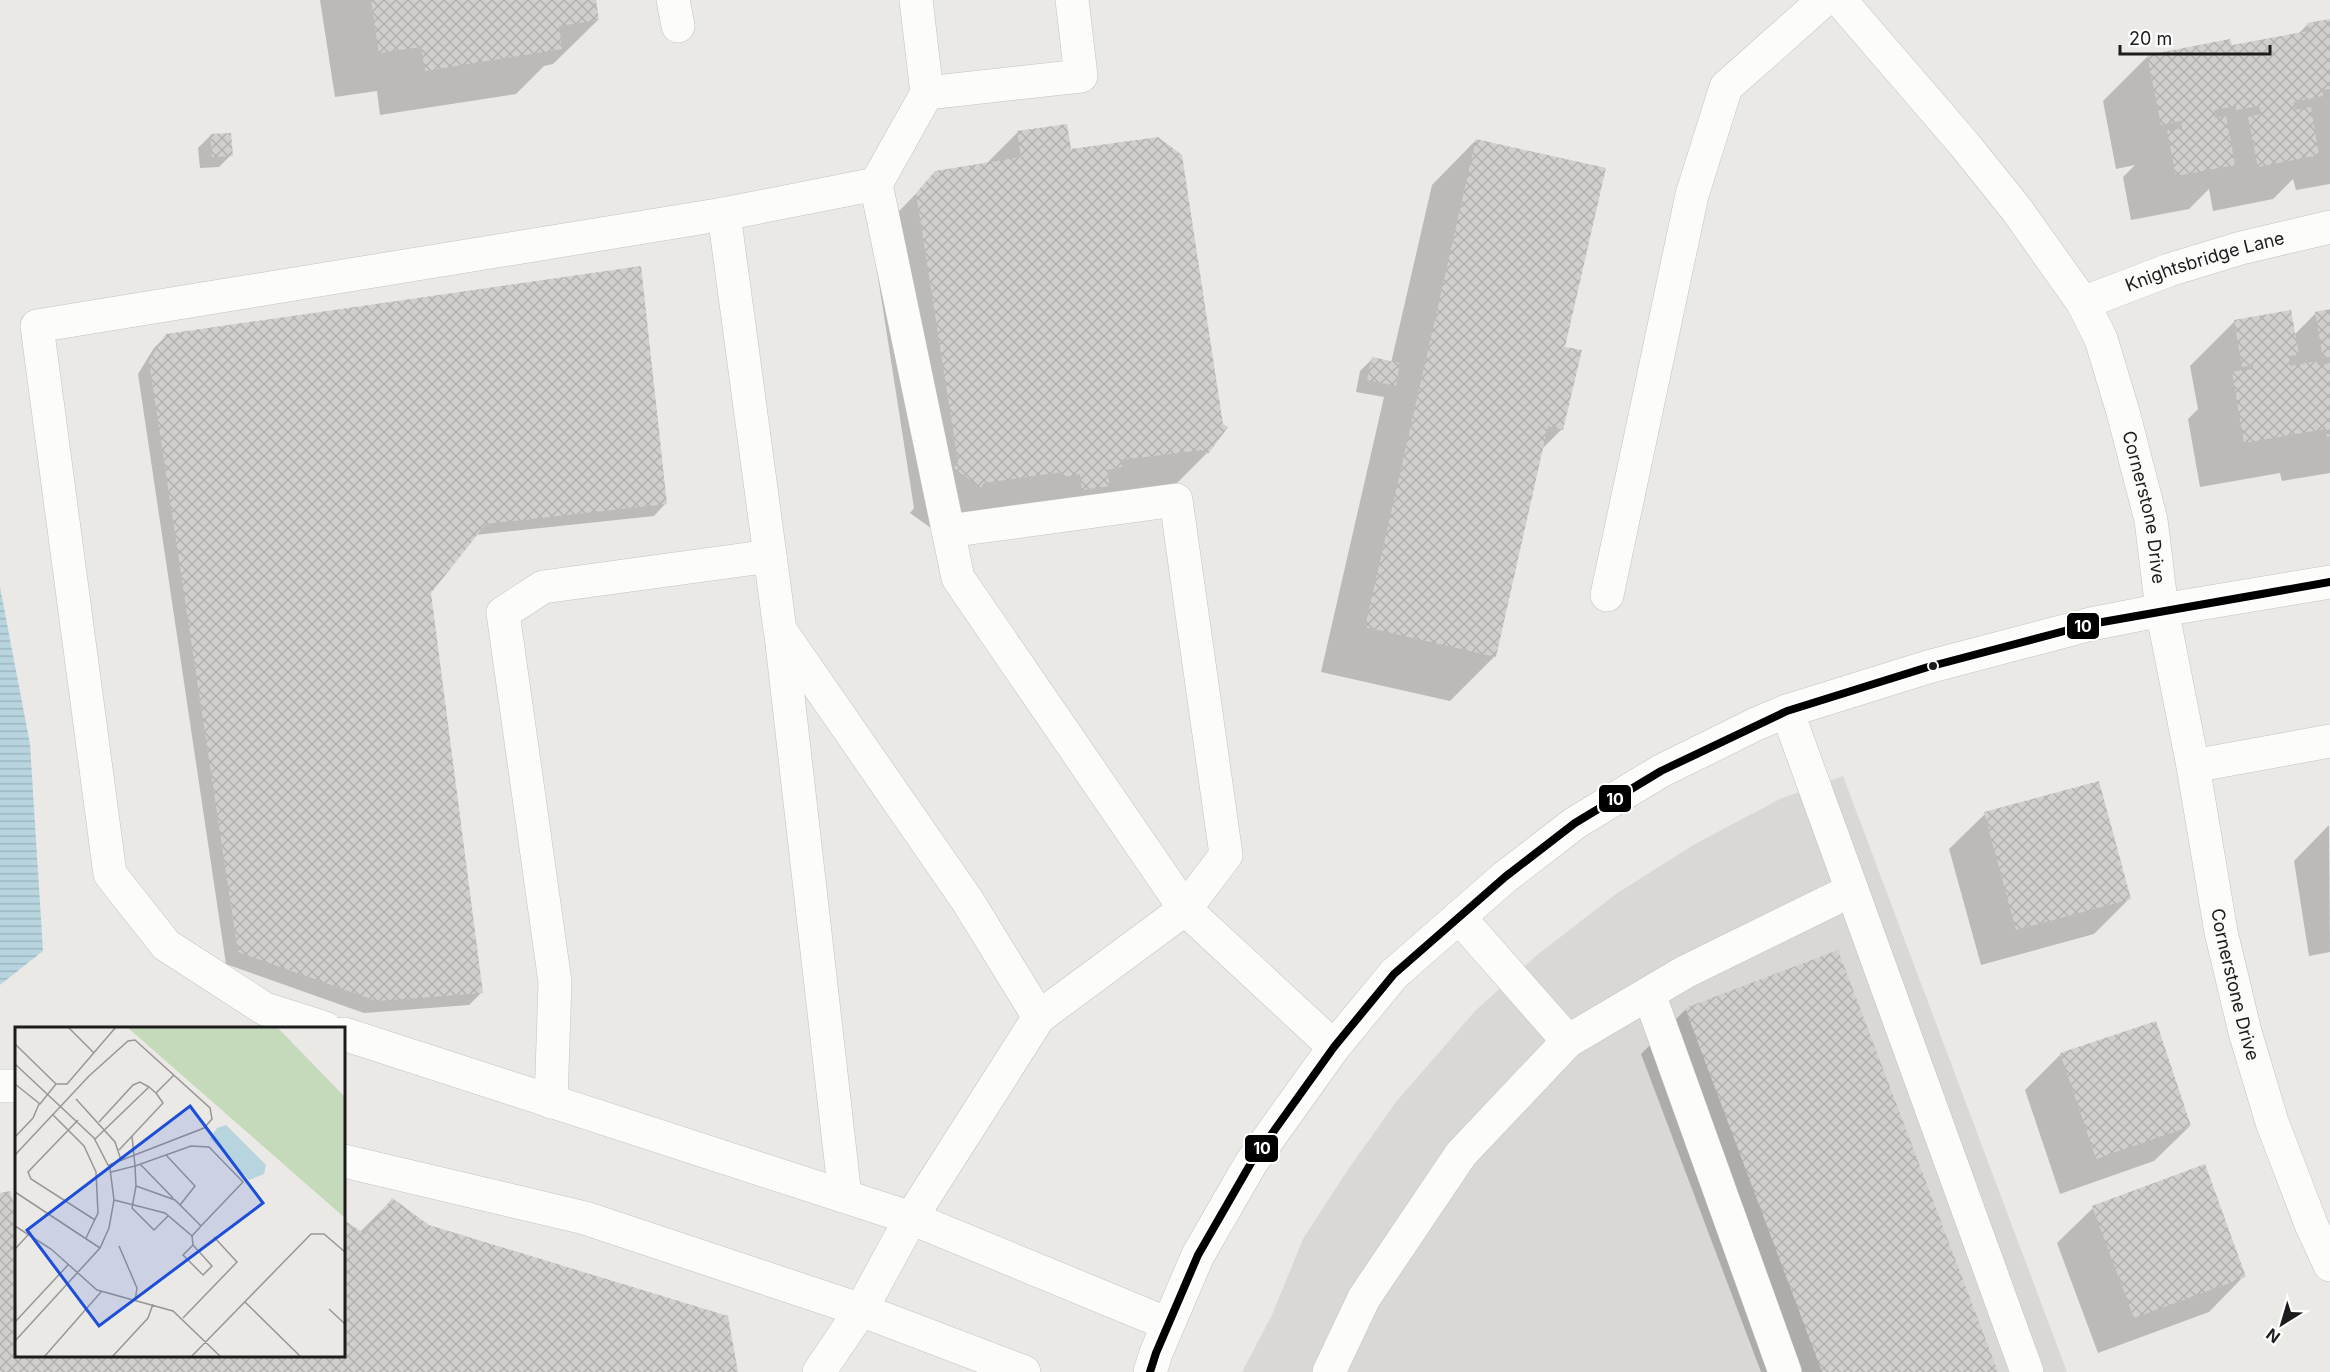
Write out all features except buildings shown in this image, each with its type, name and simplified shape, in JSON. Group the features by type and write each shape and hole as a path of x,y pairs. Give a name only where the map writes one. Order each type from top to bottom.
{"street":[{"path":"916,0 927,93 876,184 958,578 1185,909 1334,1047"},
{"path":"927,93 1081,75 1072,0"},
{"path":"1607,595 1692,195 1726,87 1824,0"},
{"name":"Cornerstone Drive","path":"1840,0 1964,144 2017,210 2083,303 2101,339 2124,412 2151,520 2162,610 2193,766 2222,932 2245,1032 2272,1122 2330,1264"},
{"path":"320,1027 265,1009 166,945 110,874 37,326 724,214 876,184"},
{"path":"724,214 780,630 845,1196"},
{"name":"Knightsbridge Lane","path":"2083,303 2169,270 2241,248 2330,228"},
{"path":"819,1372 861,1310 911,1218 1039,1017 1185,909 1226,855 1176,500 948,531"},
{"path":"551,1102 555,982 502,613 543,587 770,555"},
{"path":"1150,1372 1198,1256 1251,1163 1334,1047 1394,974 1505,877 1575,823 1661,771 1756,724 1788,711 1928,667 2091,624 2330,582"},
{"path":"780,630 967,900 1039,1017"},
{"path":"1788,711 2027,1372"},
{"path":"2193,766 2330,741"},
{"path":"1329,1372 1364,1298 1461,1154 1568,1041 1685,972 1852,890"},
{"path":"1459,917 1568,1041"},
{"path":"1649,993 1785,1372"},
{"path":"345,1034 911,1218 1168,1324"},
{"path":"345,1161 585,1218 861,1310 1005,1369"}],"shaded area":[{"path":"1843,776 2067,1372 1242,1372 1272,1315 1303,1239 1396,1102 1475,1011 1537,955 1616,894 1695,844 1780,799"}],"water":[{"path":"0,587 30,744 43,951 0,985"}],"transit line":[{"name":"10","path":"1150,1372 1198,1255 1251,1163 1334,1047 1394,974 1505,877 1575,823 1661,771 1787,711 1928,667 2091,624 2330,582"}]}
